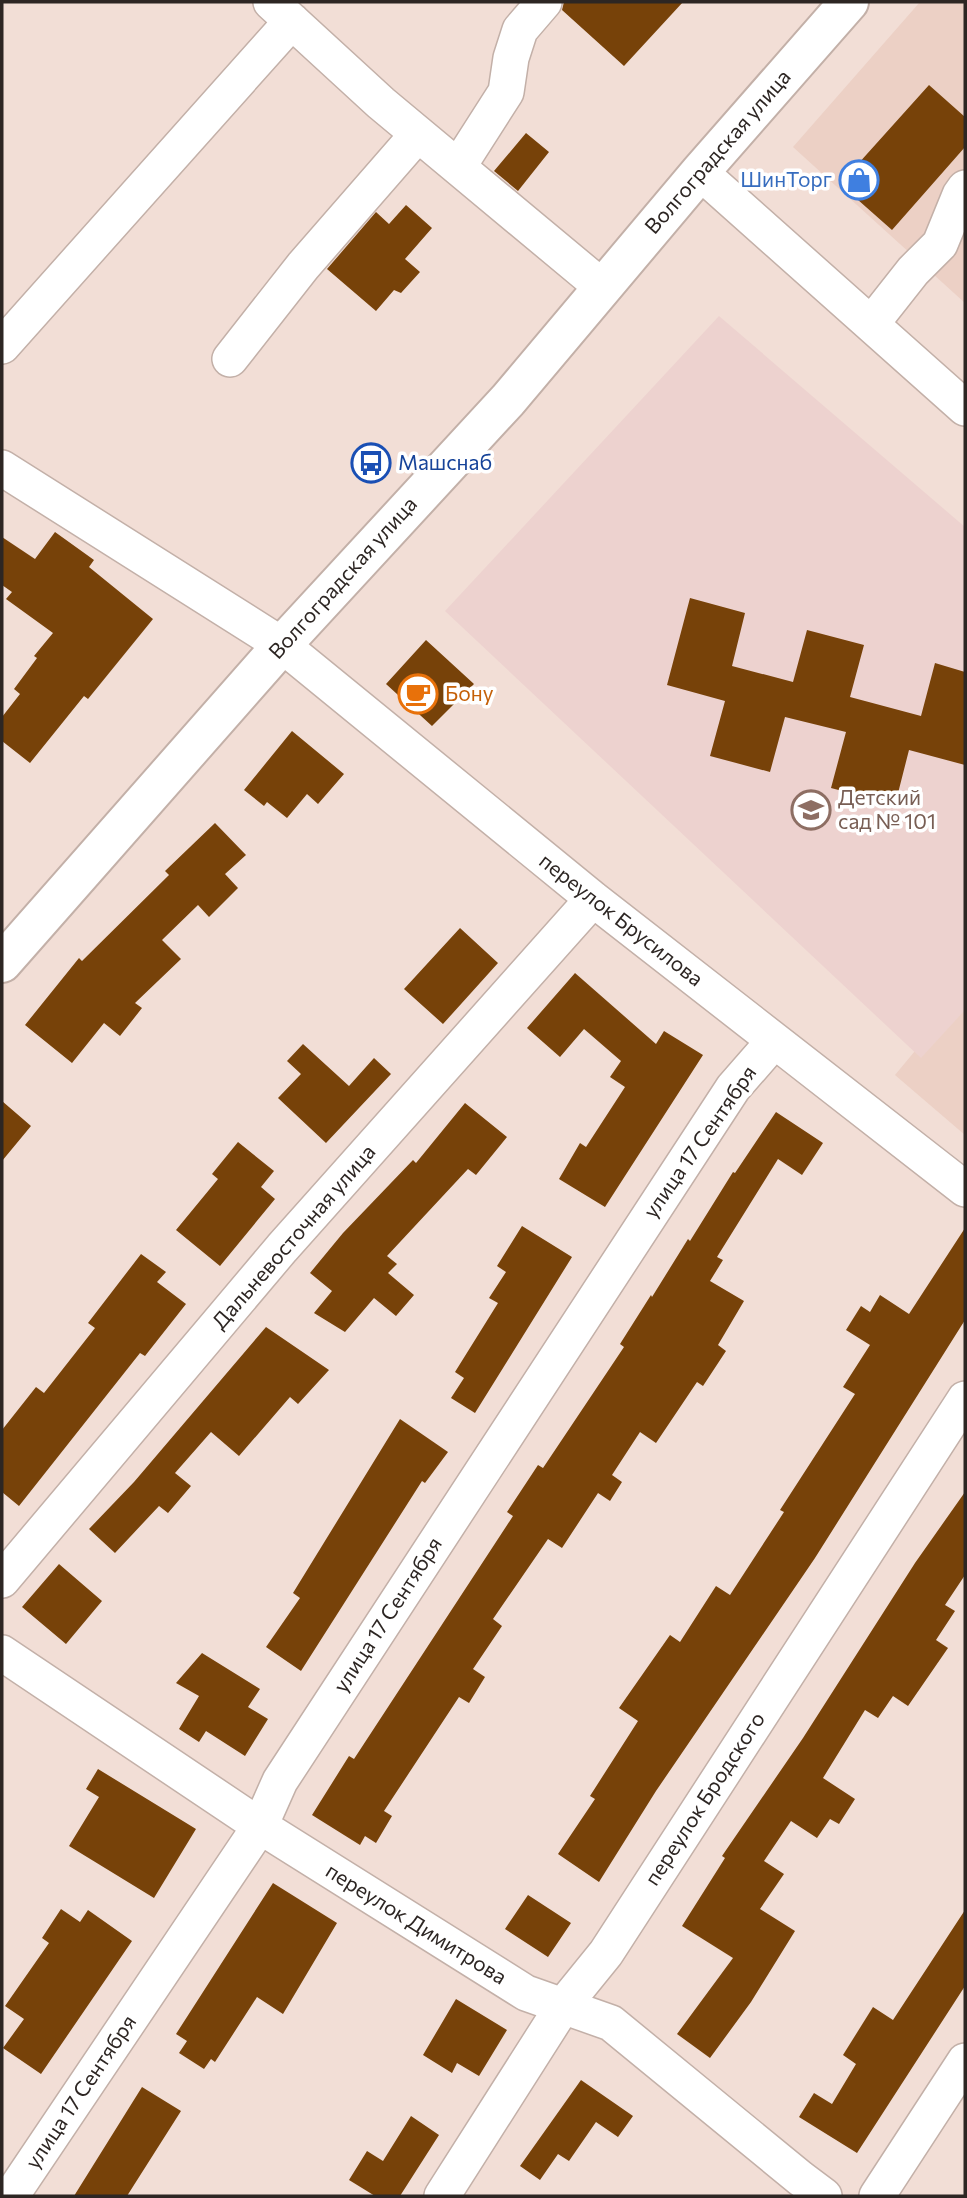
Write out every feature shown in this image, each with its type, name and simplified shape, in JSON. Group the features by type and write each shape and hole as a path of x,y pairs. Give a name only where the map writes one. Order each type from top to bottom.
{"main road":[{"name":"Волгоградская улица","path":"2,963 282,645 508,400 700,172 849,2"}],"street":[{"path":"458,167 506,92 520,30 544,2"},
{"path":"2,345 282,11 418,134 602,287"},
{"path":"230,359 303,265 418,134"},
{"path":"700,172 965,408"},
{"path":"872,323 913,271 952,236 960,195 965,188"},
{"name":"переулок Брусилова","path":"2,468 282,645 593,899 965,1189"},
{"name":"Дальневосточная улица","path":"2,1580 282,1248 593,899"},
{"name":"улица 17 Сентября","path":"11,2196 260,1826 280,1781 733,1088 774,1041"},
{"name":"переулок Бродского","path":"442,2196 564,2006 606,1953 965,1399"},
{"name":"переулок Димитрова","path":"2,1653 260,1826 526,1993 611,2024 824,2196"},
{"path":"877,2196 965,2061"}],"shaded area":[{"path":"920,2 965,2 965,303 793,147"},
{"name":"Детский сад № 101","path":"719,316 965,527 965,1010 921,1058 445,611"},
{"path":"965,991 965,1135 895,1075"}],"building":[{"path":"564,2 683,2 624,66 562,10"},
{"path":"929,85 965,117 965,147 892,230 840,184"},
{"path":"526,133 549,152 518,191 494,171"},
{"path":"406,205 432,228 405,259 420,272 401,293 394,290 376,311 327,269 376,212 389,224"},
{"path":"55,532 94,560 89,567 153,619 88,699 84,696 30,763 2,741 2,717 20,694 14,689 37,658 34,656 53,633 6,599 12,592 2,585 2,537 35,559"},
{"path":"690,598 745,613 732,666 793,682 807,630 864,645 850,697 921,716 935,663 965,672 965,765 909,750 895,805 831,788 846,732 785,717 770,772 710,756 725,701 667,685"},
{"path":"426,640 474,684 432,726 386,684"},
{"path":"292,731 344,774 318,804 307,794 287,818 267,802 264,806 244,790"},
{"path":"215,823 246,855 225,874 238,888 209,917 198,905 162,940 181,959 135,1003 142,1008 120,1036 104,1023 72,1063 25,1025 79,958 82,961 169,875 165,871"},
{"path":"460,928 498,963 443,1024 404,989"},
{"path":"575,973 656,1044 664,1031 703,1055 605,1207 559,1179 580,1143 586,1147 625,1087 610,1077 621,1061 584,1029 560,1057 527,1028"},
{"path":"303,1044 349,1086 374,1058 391,1074 326,1143 278,1098 301,1074 287,1061"},
{"path":"2,1101 31,1126 2,1161"},
{"path":"465,1103 507,1137 476,1175 468,1169 387,1256 397,1264 388,1273 414,1295 396,1316 374,1298 345,1332 314,1313 332,1291 310,1273 343,1233 413,1160 416,1163"},
{"path":"776,1112 823,1143 802,1175 778,1159 717,1257 723,1260 710,1281 744,1301 718,1345 726,1351 703,1386 697,1382 656,1443 640,1432 612,1475 622,1482 610,1501 598,1493 562,1548 548,1539 493,1619 502,1626 473,1669 485,1677 469,1703 459,1697 384,1811 392,1816 376,1843 365,1836 360,1845 312,1815 349,1756 354,1759 513,1516 507,1512 538,1465 543,1468 624,1347 620,1344 651,1295 652,1297 688,1239 690,1241 733,1172 735,1173"},
{"path":"238,1142 274,1171 261,1187 275,1199 220,1266 176,1230 218,1179 212,1174"},
{"path":"522,1226 572,1257 475,1413 451,1398 464,1378 455,1372 498,1303 489,1298 506,1272 497,1266"},
{"path":"965,1228 965,1320 815,1558 656,1791 599,1882 558,1854 595,1799 590,1796 638,1721 619,1708 670,1635 680,1642 716,1586 730,1595 784,1512 780,1510 855,1394 843,1387 870,1345 846,1330 861,1306 870,1312 880,1295 909,1314"},
{"path":"141,1254 166,1272 157,1282 186,1304 145,1356 140,1353 19,1506 2,1492 2,1430 36,1387 44,1393 95,1328 88,1323"},
{"path":"266,1327 329,1370 298,1404 290,1397 239,1456 211,1432 175,1473 191,1486 168,1513 159,1506 115,1553 89,1529 134,1482"},
{"path":"400,1419 448,1452 425,1483 422,1481 301,1671 266,1647 300,1598 293,1593"},
{"path":"965,1492 965,1575 945,1605 955,1611 936,1640 948,1648 908,1706 893,1696 878,1718 865,1710 823,1778 855,1799 839,1824 830,1819 817,1838 791,1821 764,1861 784,1874 760,1909 795,1931 751,2002 710,2058 677,2034 733,1958 682,1926 725,1858 722,1856 803,1738 915,1563"},
{"path":"59,1564 102,1601 66,1644 22,1607"},
{"path":"202,1653 260,1689 248,1707 268,1719 245,1756 206,1731 199,1742 179,1729 199,1696 176,1683"},
{"path":"98,1769 196,1829 154,1898 69,1846 99,1797 86,1789"},
{"path":"273,1883 337,1923 283,2014 257,1997 215,2062 211,2059 204,2069 179,2053 187,2041 176,2034"},
{"path":"528,1895 571,1923 548,1957 505,1929"},
{"path":"61,1909 80,1922 88,1910 132,1941 41,2074 3,2048 24,2019 5,2006 49,1943 42,1938"},
{"path":"965,1910 965,1986 857,2153 799,2117 814,2093 832,2104 856,2064 843,2055 873,2007 893,2020"},
{"path":"456,1999 507,2030 479,2076 457,2063 452,2073 423,2055"},
{"path":"581,2080 633,2116 618,2137 596,2122 569,2161 558,2154 540,2180 520,2166"},
{"path":"142,2087 181,2111 127,2196 74,2196"},
{"path":"411,2116 439,2135 400,2196 375,2196 349,2180 367,2151 383,2161"}],"place":[{"name":"ШинТорг","path":"859,180"},
{"name":"Машснаб","path":"371,463"},
{"name":"Бону","path":"418,694"},
{"name":"Детский сад № 101","path":"811,810"}]}
